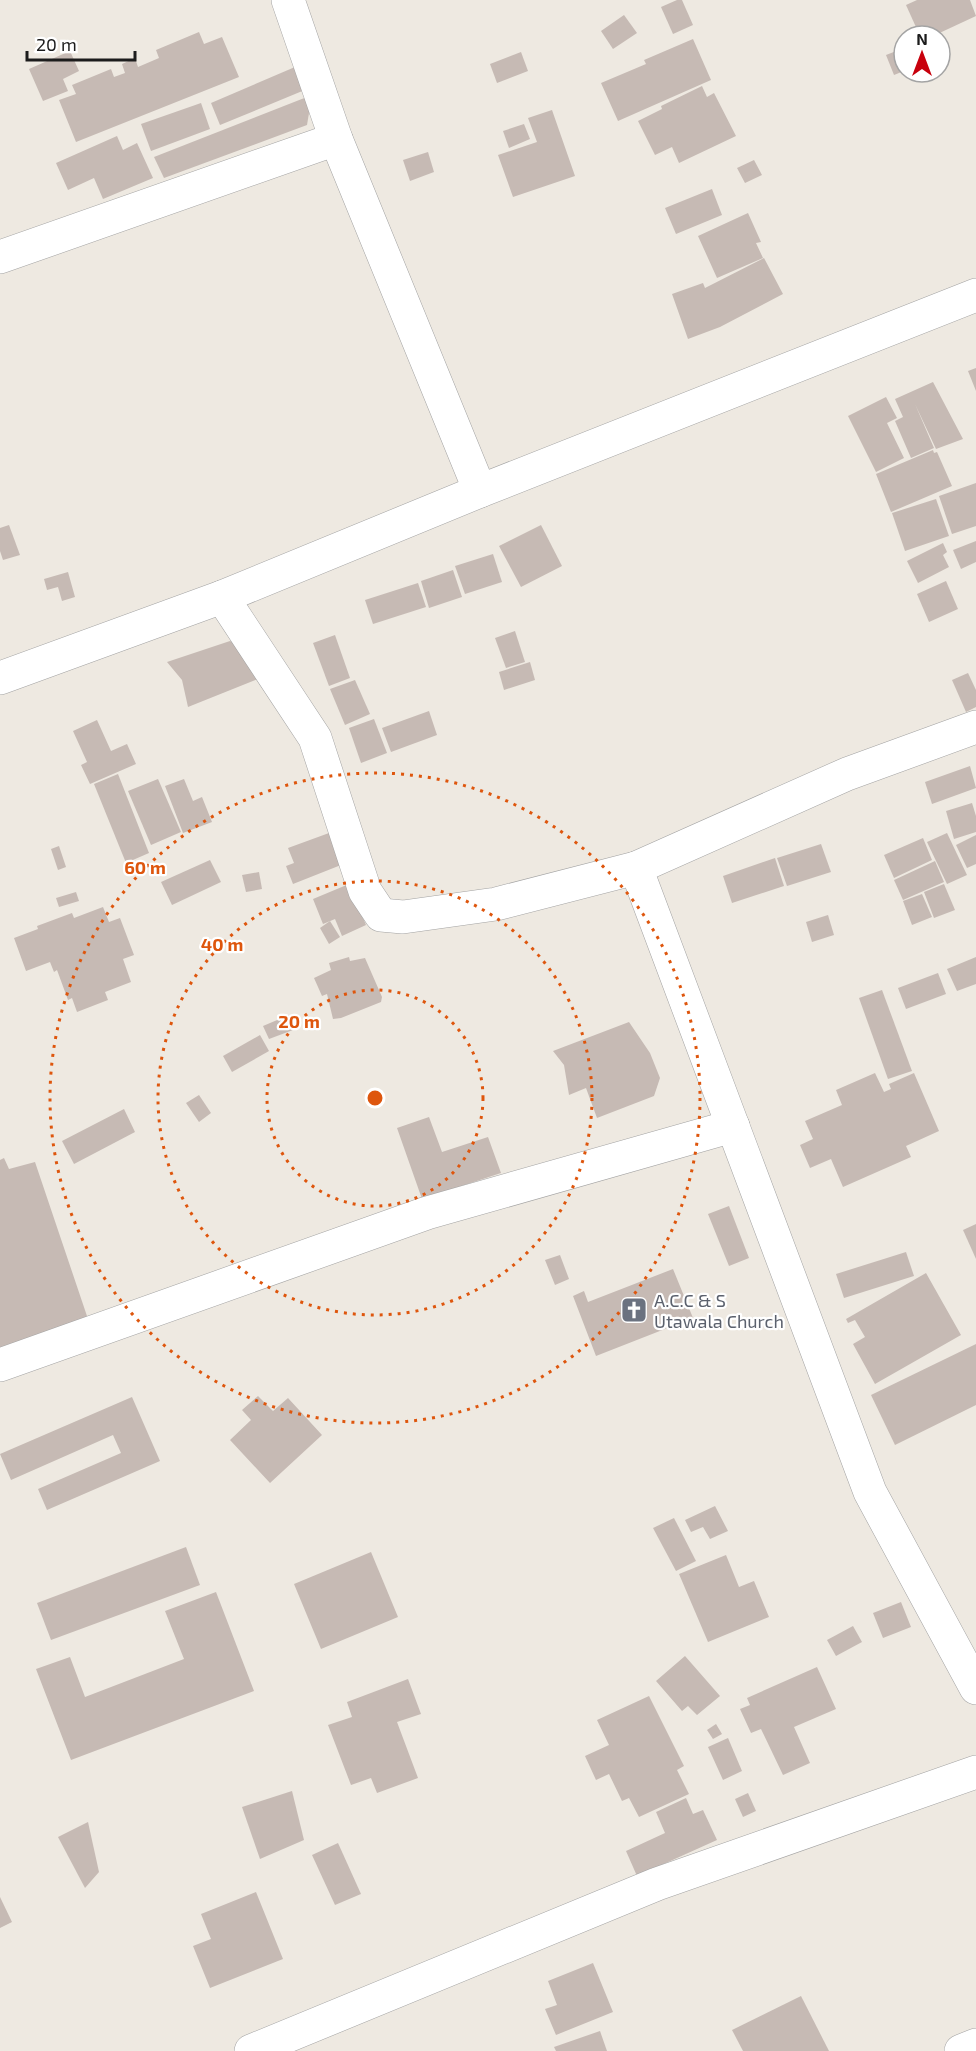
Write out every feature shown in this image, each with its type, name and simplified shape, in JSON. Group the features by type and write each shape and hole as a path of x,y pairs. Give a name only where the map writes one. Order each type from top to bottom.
{"street":[{"path":"288,0 336,139 480,491"},
{"path":"0,257 336,139"},
{"path":"0,678 222,597 480,491 976,295"},
{"path":"222,597 315,738 365,891 381,915 403,917 496,904 636,868 847,774 976,727"},
{"path":"636,868 870,1492 976,1688"},
{"path":"0,1365 427,1213 733,1126"},
{"path":"250,2051 657,1884 976,1772"},
{"path":"961,2051 976,2044"}],"building":[{"path":"682,0 693,25 673,34 661,7"},
{"path":"917,0 970,0 976,16 952,27 952,24 915,24 906,5"},
{"path":"624,15 637,33 613,49 601,31"},
{"path":"199,32 204,44 222,37 239,77 76,142 59,100 76,94 72,85 111,69 114,77 125,73 122,64 135,58 138,67 159,58 156,50"},
{"path":"693,39 711,80 618,121 601,83 646,64 644,60"},
{"path":"70,51 79,71 63,79 68,91 43,101 29,69"},
{"path":"521,52 528,71 497,83 490,64"},
{"path":"892,53 892,70 886,55"},
{"path":"302,64 312,87 220,125 211,103"},
{"path":"702,86 707,97 714,93 736,136 679,163 672,147 655,155 638,121 662,109 661,106"},
{"path":"312,95 307,125 164,178 154,157"},
{"path":"201,103 210,129 151,151 141,124"},
{"path":"552,110 575,176 513,197 498,155 537,142 528,118"},
{"path":"524,124 530,139 509,148 503,131"},
{"path":"117,136 123,150 137,143 153,178 103,199 94,178 68,190 56,163"},
{"path":"428,152 434,172 410,181 403,160"},
{"path":"754,160 762,175 745,183 737,168"},
{"path":"712,189 722,215 676,234 665,208"},
{"path":"748,213 761,242 756,243 763,258 717,278 698,236"},
{"path":"764,258 783,294 720,327 688,339 672,294 703,283 705,288"},
{"path":"976,368 976,391 968,371"},
{"path":"933,382 963,439 936,449 915,404 934,448 911,458 895,421 903,417 895,399"},
{"path":"886,397 897,418 887,423 904,458 876,472 848,416"},
{"path":"933,450 934,453 937,452 952,486 891,512 876,474"},
{"path":"976,483 976,526 952,534 939,496"},
{"path":"936,499 949,536 905,551 892,513"},
{"path":"9,525 20,555 3,560 0,551 0,528"},
{"path":"541,525 562,566 521,587 499,546"},
{"path":"976,541 976,562 961,569 953,550"},
{"path":"943,543 947,552 943,555 949,567 918,583 907,561"},
{"path":"493,554 502,582 465,594 455,566"},
{"path":"453,570 462,597 429,608 421,581"},
{"path":"68,572 75,597 62,601 58,587 47,590 44,579"},
{"path":"946,581 958,609 929,622 917,594"},
{"path":"418,583 426,607 373,624 365,600"},
{"path":"515,631 525,662 506,668 495,638"},
{"path":"335,635 350,678 329,686 313,643"},
{"path":"230,641 252,651 258,679 188,707 182,680 167,662"},
{"path":"530,662 535,680 504,690 499,672"},
{"path":"968,673 976,690 976,707 966,712 952,680"},
{"path":"355,680 370,714 345,725 330,689"},
{"path":"429,711 437,735 391,752 382,728"},
{"path":"374,719 387,753 361,763 349,728"},
{"path":"97,720 111,751 127,744 136,764 90,784 81,765 87,762 73,731"},
{"path":"970,766 976,788 932,804 925,782"},
{"path":"118,774 149,853 126,863 94,784"},
{"path":"158,779 181,832 151,845 128,791"},
{"path":"184,779 193,801 202,797 212,822 183,833 165,786"},
{"path":"972,803 976,816 976,832 954,839 946,811"},
{"path":"329,833 341,865 293,884 286,866 294,863 288,848"},
{"path":"947,833 967,875 947,884 927,842"},
{"path":"976,835 976,864 967,868 956,845"},
{"path":"923,838 932,860 894,878 884,855"},
{"path":"821,844 831,872 787,886 777,858"},
{"path":"59,846 66,867 58,870 51,849"},
{"path":"775,858 784,886 732,903 723,876"},
{"path":"210,860 221,882 172,905 161,882"},
{"path":"935,861 944,882 903,900 894,880"},
{"path":"259,872 262,889 246,892 242,875"},
{"path":"349,884 366,925 342,936 335,919 323,924 313,899"},
{"path":"944,884 955,910 934,918 924,892"},
{"path":"76,892 79,901 59,907 56,898"},
{"path":"922,894 932,917 912,925 903,901"},
{"path":"103,907 109,922 120,918 134,955 123,959 131,982 105,992 108,1000 77,1012 72,998 68,1000 57,970 54,972 50,962 26,971 14,938 38,929 37,926 72,913 74,918"},
{"path":"828,915 834,935 812,942 806,922"},
{"path":"330,921 340,937 329,944 320,928"},
{"path":"349,957 350,961 365,958 382,997 381,1002 333,1019 327,994 322,996 314,978 331,970 329,963"},
{"path":"976,957 976,984 957,991 947,969"},
{"path":"938,973 946,994 906,1009 898,988"},
{"path":"882,990 912,1071 888,1079 859,998"},
{"path":"289,1015 293,1030 269,1039 263,1026"},
{"path":"629,1022 650,1053 660,1078 654,1096 597,1118 586,1088 569,1095 564,1065 553,1051"},
{"path":"260,1035 269,1051 232,1072 223,1056"},
{"path":"875,1073 884,1092 891,1089 889,1084 914,1073 939,1131 906,1146 911,1157 843,1187 831,1159 810,1168 800,1145 813,1139 805,1121 842,1105 836,1090"},
{"path":"199,1095 211,1113 199,1122 186,1103"},
{"path":"124,1109 135,1132 74,1164 62,1141"},
{"path":"429,1117 442,1152 488,1137 501,1173 422,1199 397,1128"},
{"path":"4,1158 9,1169 35,1162 88,1319 0,1354 0,1160"},
{"path":"729,1206 749,1258 729,1266 708,1214"},
{"path":"976,1224 976,1259 963,1230"},
{"path":"906,1252 914,1276 844,1298 836,1274"},
{"path":"560,1255 569,1279 555,1285 545,1260"},
{"name":"A.C.C & S Utawala Church","path":"673,1269 693,1318 596,1356 573,1296 584,1291 588,1302"},
{"path":"926,1273 961,1335 875,1384 853,1344 865,1337 855,1320 848,1323 846,1319"},
{"path":"976,1344 976,1405 895,1445 871,1395"},
{"path":"258,1396 273,1411 288,1398 322,1435 270,1483 230,1440 251,1420 242,1410"},
{"path":"132,1397 160,1461 47,1510 38,1489 121,1453 113,1435 11,1480 0,1454"},
{"path":"715,1506 728,1531 710,1539 703,1527 691,1532 685,1520"},
{"path":"674,1518 696,1561 676,1571 653,1528"},
{"path":"186,1547 200,1585 51,1640 37,1603"},
{"path":"371,1552 398,1617 321,1649 294,1584"},
{"path":"726,1555 739,1587 754,1581 769,1617 708,1642 679,1574"},
{"path":"216,1592 254,1691 71,1760 36,1669 70,1657 85,1697 184,1659 165,1611"},
{"path":"901,1602 911,1627 883,1638 873,1613"},
{"path":"853,1626 862,1642 836,1656 827,1640"},
{"path":"685,1656 720,1696 697,1715 688,1706 682,1711 656,1681"},
{"path":"817,1667 836,1709 794,1727 810,1763 783,1775 761,1729 751,1733 740,1709 750,1705 747,1698"},
{"path":"408,1679 421,1714 397,1722 418,1778 377,1793 371,1778 351,1785 328,1725 352,1717 347,1702"},
{"path":"649,1696 684,1766 677,1770 689,1794 639,1817 629,1798 622,1801 609,1774 596,1780 585,1756 609,1745 597,1720"},
{"path":"716,1724 722,1734 713,1739 707,1730"},
{"path":"728,1738 742,1771 723,1780 708,1747"},
{"path":"292,1791 304,1840 260,1859 242,1807"},
{"path":"748,1793 756,1811 743,1817 735,1799"},
{"path":"686,1798 693,1814 703,1810 717,1840 637,1876 626,1851 665,1833 656,1812"},
{"path":"88,1822 99,1872 85,1888 58,1837"},
{"path":"338,1843 361,1894 335,1905 312,1855"},
{"path":"256,1892 283,1959 210,1988 193,1946 211,1939 201,1914"},
{"path":"0,1897 12,1922 0,1928"},
{"path":"593,1963 613,2012 556,2035 545,2009 557,2005 548,1981"},
{"path":"801,1996 829,2051 743,2051 732,2030"},
{"path":"600,2031 607,2051 556,2051 554,2047"}],"place":[{"name":"A.C.C & S Utawala Church","path":"634,1310"}]}
